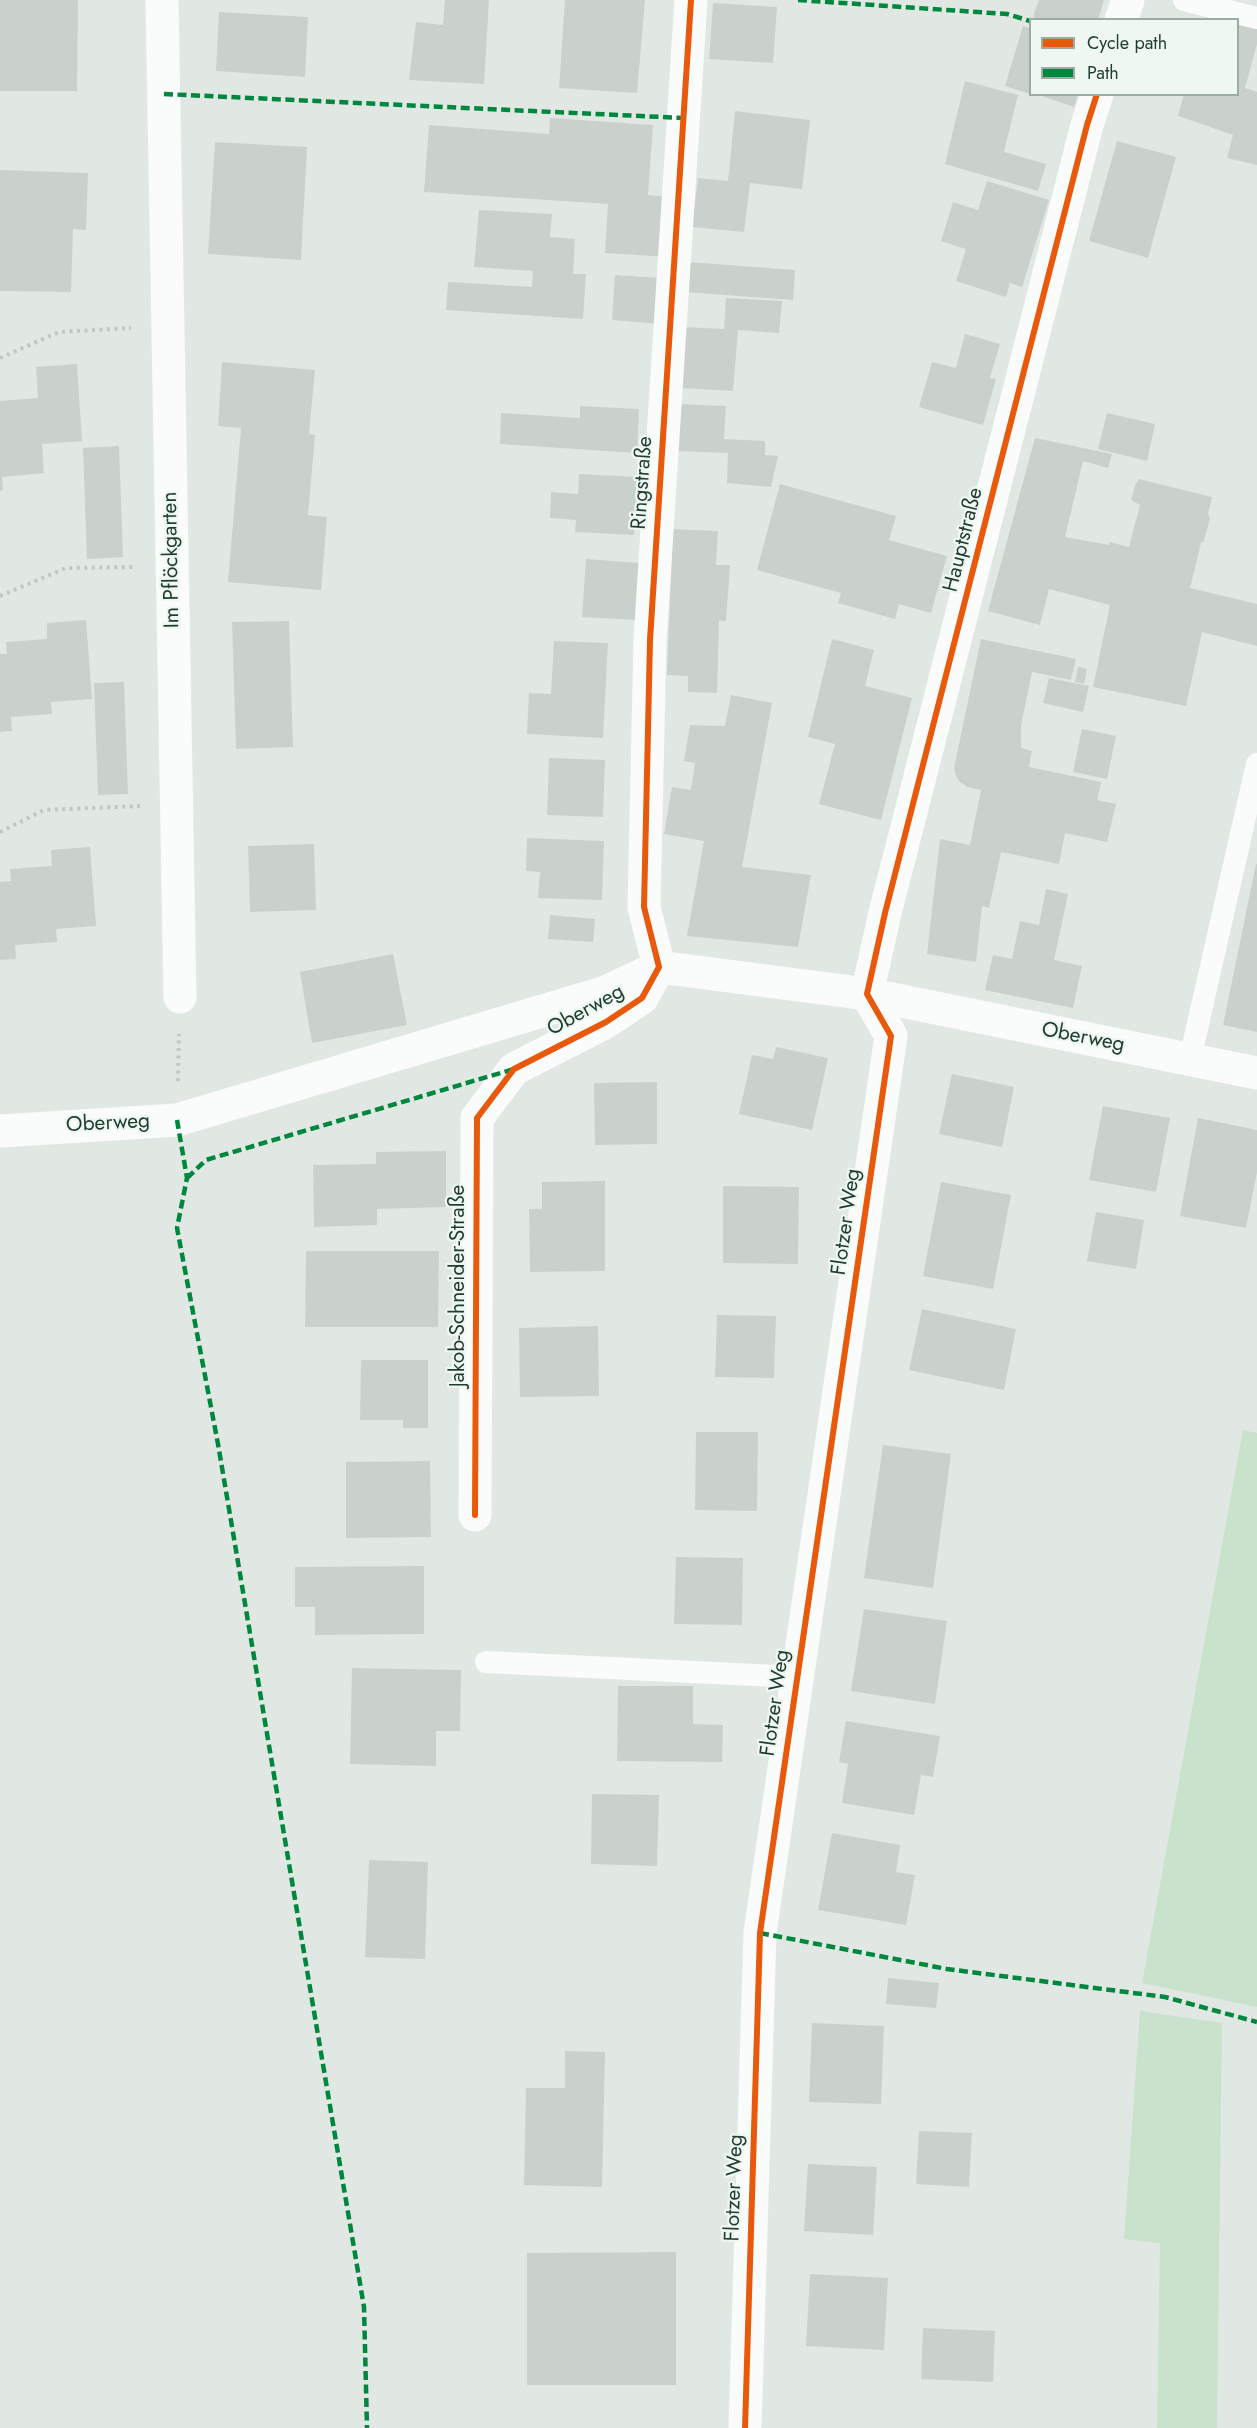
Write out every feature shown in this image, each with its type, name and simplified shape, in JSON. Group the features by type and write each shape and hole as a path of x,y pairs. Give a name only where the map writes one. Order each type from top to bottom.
{"street":[{"name":"Im Pflöckgarten","path":"162,0 180,997"},
{"name":"Ringstraße","path":"659,967 644,907 650,640 691,0"},
{"path":"1122,18 1128,0"},
{"name":"Hauptstraße","path":"867,994 894,878 1081,148 1096,96"},
{"name":"Oberweg","path":"514,1069 606,1022 642,998 659,967"},
{"name":"Oberweg","path":"0,1131 177,1120 606,992 659,967 867,994 1257,1074"},
{"name":"Flotzer Weg","path":"745,2428 760,1933 891,1036 867,994"},
{"name":"Jakob-Schneider-Straße","path":"475,1515 477,1118 514,1069"}],"lane":[{"path":"1184,0 1257,18"},
{"path":"1190,1059 1257,764"},
{"path":"486,1662 797,1677"}],"path":[{"path":"0,358 59,332 168,326"},
{"path":"0,596 66,568 172,566"},
{"path":"0,832 45,810 176,804"},
{"path":"177,1120 180,997"}],"green space":[{"path":"1243,1430 1257,1433 1257,2007 1142,1983"},
{"path":"1140,2011 1222,2023 1217,2428 1157,2428 1160,2243 1124,2239"}],"building":[{"path":"0,0 78,0 77,91 0,91"},
{"path":"445,0 489,0 484,84 409,80 416,22 443,25"},
{"path":"565,0 645,0 637,93 559,88"},
{"path":"1039,0 1104,0 1099,18 1033,17"},
{"path":"713,3 777,7 773,63 709,59"},
{"path":"219,12 308,17 305,77 216,71"},
{"path":"1239,23 1257,29 1257,44 1245,88 1257,92 1257,165 1227,158 1233,135 1178,116 1183,96 1239,96"},
{"path":"1023,26 1029,28 1029,94 1005,86"},
{"path":"965,81 1018,95 1004,152 1046,164 1038,191 945,164"},
{"path":"1042,96 1077,96 1074,107"},
{"path":"735,111 810,120 802,189 750,183 744,232 692,227 698,178 728,181"},
{"path":"550,118 653,125 648,195 672,197 668,257 605,253 608,204 424,192 429,125 549,134"},
{"path":"1117,141 1176,157 1148,258 1089,241"},
{"path":"215,142 307,147 301,260 208,254"},
{"path":"0,170 88,173 86,230 73,229 71,292 0,291"},
{"path":"987,181 1049,200 1022,287 1010,283 1006,297 956,281 966,249 941,241 953,202 978,210"},
{"path":"479,210 552,214 550,237 575,239 573,274 586,274 583,319 446,310 448,282 532,287 533,271 474,267"},
{"path":"688,262 795,270 793,300 685,292"},
{"path":"615,275 663,278 660,324 612,320"},
{"path":"726,298 782,301 779,333 738,330 733,391 679,388 684,327 724,329"},
{"path":"965,334 1000,344 990,378 996,379 983,425 919,407 932,362 956,368"},
{"path":"222,362 315,370 309,434 315,435 308,515 327,517 321,590 228,582 241,428 218,426"},
{"path":"77,364 82,441 42,444 44,473 2,477 3,490 0,491 0,401 38,398 36,367"},
{"path":"679,404 726,406 724,439 765,441 765,455 778,456 771,487 727,483 728,453 677,451"},
{"path":"580,406 639,409 637,453 500,444 501,413 580,418"},
{"path":"1107,413 1155,424 1147,461 1098,449"},
{"path":"1035,438 1112,454 1108,468 1083,461 1065,537 1109,545 1109,542 1129,547 1140,505 1131,500 1139,479 1212,497 1208,514 1210,518 1190,588 1257,604 1257,646 1202,632 1186,706 1093,687 1110,605 1049,589 1040,625 988,611"},
{"path":"119,446 123,557 87,559 83,448"},
{"path":"579,474 637,477 634,535 575,532 576,520 550,518 551,492 578,494"},
{"path":"780,484 896,516 889,540 947,556 931,613 899,604 895,619 838,603 841,593 757,570"},
{"path":"673,529 718,531 716,565 730,565 726,621 719,621 717,693 688,692 688,676 667,675"},
{"path":"586,559 639,563 635,620 582,617"},
{"path":"86,620 92,699 51,702 52,714 11,717 12,731 0,732 0,654 7,654 6,642 47,639 47,623"},
{"path":"289,621 293,747 236,749 232,622"},
{"path":"832,639 874,650 865,686 912,698 881,820 819,804 835,744 808,737"},
{"path":"981,639 1076,659 1071,680 1032,672 1021,726 1021,748 1032,751 1029,767 1101,782 1097,800 1116,804 1107,842 1065,833 1059,864 1001,852 989,908 982,906 976,962 927,954 940,839 970,845 981,790 967,787 960,782 954,768"},
{"path":"554,641 608,643 603,738 527,734 529,693 551,694"},
{"path":"1078,667 1087,669 1084,684 1075,682"},
{"path":"1049,678 1089,686 1083,712 1043,703"},
{"path":"124,682 128,794 98,795 94,683"},
{"path":"731,695 772,703 742,867 811,875 798,947 687,936 704,841 664,834 672,787 691,790 695,763 684,761 690,725 725,726"},
{"path":"1082,729 1116,736 1107,779 1073,772"},
{"path":"549,758 605,760 603,817 547,815"},
{"path":"527,838 604,841 602,900 538,898 540,872 526,871"},
{"path":"314,844 316,910 250,912 248,846"},
{"path":"90,847 96,926 56,929 57,942 15,945 16,959 0,960 0,882 11,881 10,869 52,866 51,850"},
{"path":"1257,864 1257,1032 1223,1025"},
{"path":"1046,889 1068,894 1054,960 1082,966 1073,1008 985,990 993,955 1012,959 1020,921 1039,925"},
{"path":"550,915 595,919 593,942 548,939"},
{"path":"393,954 407,1025 312,1043 300,972"},
{"path":"776,1047 828,1058 812,1130 739,1114 752,1055 773,1059"},
{"path":"952,1074 1014,1087 1002,1147 939,1134"},
{"path":"657,1082 657,1144 595,1145 594,1083"},
{"path":"1103,1106 1170,1118 1156,1192 1089,1180"},
{"path":"1198,1118 1257,1130 1257,1172 1246,1228 1180,1216"},
{"path":"446,1151 446,1207 377,1209 377,1225 314,1227 313,1165 376,1164 376,1152"},
{"path":"605,1181 605,1271 530,1272 529,1209 542,1209 542,1182"},
{"path":"941,1182 1011,1195 993,1289 923,1276"},
{"path":"723,1186 799,1187 798,1264 723,1263"},
{"path":"1096,1212 1144,1220 1136,1269 1087,1261"},
{"path":"306,1251 439,1251 438,1327 305,1327"},
{"path":"922,1309 1016,1329 1004,1390 909,1370"},
{"path":"717,1315 776,1316 774,1378 715,1377"},
{"path":"598,1326 599,1396 520,1397 519,1328"},
{"path":"361,1360 428,1360 428,1428 403,1428 403,1420 360,1420"},
{"path":"696,1432 758,1432 757,1511 695,1510"},
{"path":"883,1445 951,1454 933,1588 864,1578"},
{"path":"430,1461 431,1537 346,1538 346,1462"},
{"path":"676,1557 743,1558 742,1625 674,1624"},
{"path":"424,1566 424,1634 315,1635 315,1607 295,1607 295,1567"},
{"path":"864,1609 947,1621 935,1704 851,1691"},
{"path":"352,1668 461,1670 460,1731 436,1731 436,1766 350,1764"},
{"path":"618,1686 693,1686 693,1724 723,1725 722,1762 617,1761"},
{"path":"846,1721 940,1736 933,1777 921,1775 914,1815 842,1803 848,1764 839,1762"},
{"path":"592,1794 659,1795 657,1866 591,1864"},
{"path":"832,1833 900,1845 896,1872 915,1875 906,1925 818,1910"},
{"path":"369,1860 428,1862 425,1959 365,1957"},
{"path":"888,1978 939,1983 936,2008 886,2004"},
{"path":"812,2023 884,2026 881,2104 809,2102"},
{"path":"565,2051 605,2052 602,2187 524,2185 526,2088 565,2088"},
{"path":"919,2131 972,2133 969,2187 916,2184"},
{"path":"808,2164 877,2167 873,2235 804,2231"},
{"path":"676,2252 676,2385 527,2385 527,2253"},
{"path":"810,2274 888,2278 884,2350 806,2346"},
{"path":"923,2328 995,2331 993,2382 921,2379"}],"marked path":[{"path":"798,0 1007,14 1029,21"},
{"path":"164,94 683,118"},
{"path":"187,1178 206,1160 514,1069"},
{"path":"177,1120 187,1178 177,1228 218,1444 364,2307 367,2428"},
{"path":"760,1933 947,1969 1165,1997 1257,2022"}],"cycle path":[{"path":"475,1515 477,1118 514,1069 606,1022 642,998 659,967 644,907 650,640 691,0"},
{"path":"745,2428 760,1933 891,1036 867,994 885,913 1096,96"}]}
